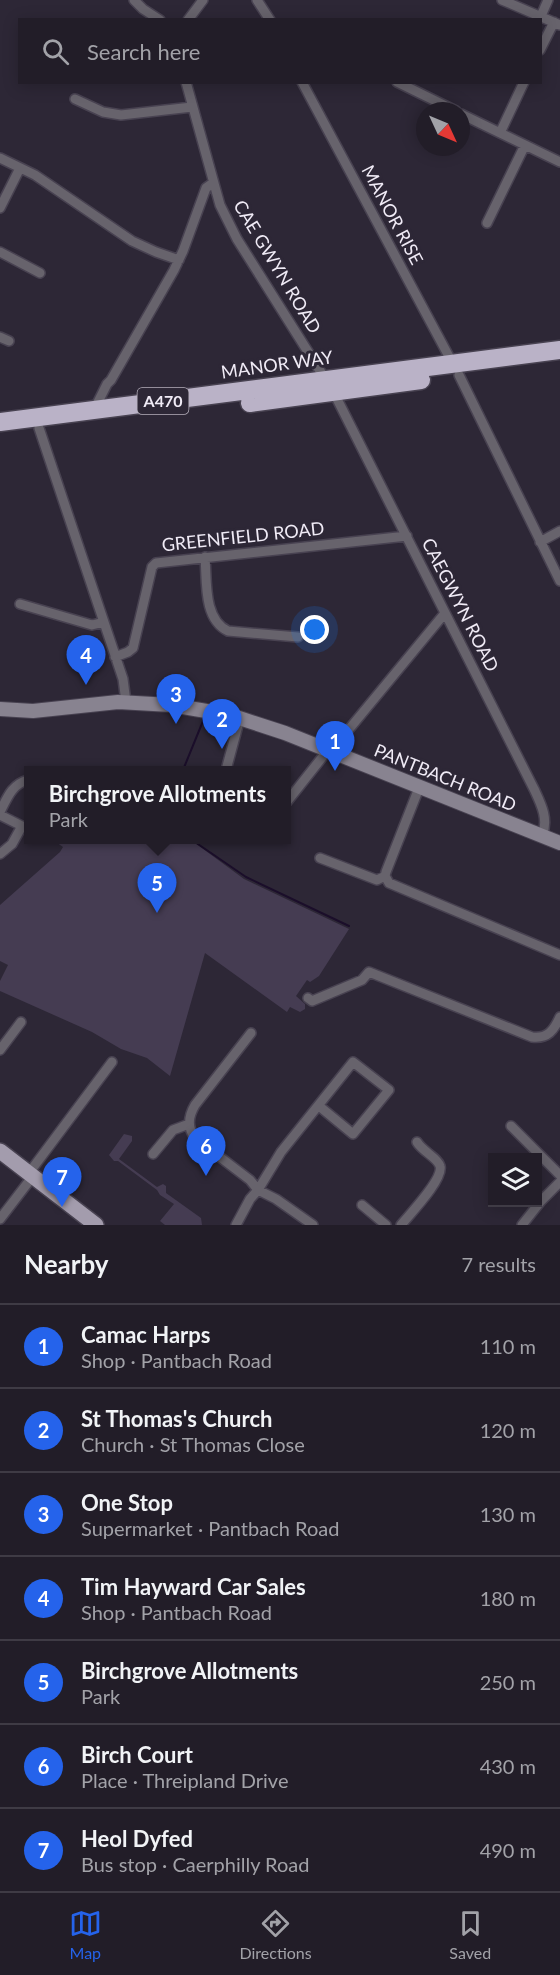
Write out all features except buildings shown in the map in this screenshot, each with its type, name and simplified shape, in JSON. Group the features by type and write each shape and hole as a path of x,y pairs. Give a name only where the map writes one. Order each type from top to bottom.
{"highway":[{"name":"MANOR WAY","path":"456,370 560,350"},
{"name":"MANOR WAY","path":"0,433 330,386 456,370 560,361"},
{"name":"MANOR WAY","path":"0,422 117,407 330,386"}],"main road":[{"path":"0,1151 96,1225"}],"street":[{"path":"134,0 142,9 157,18"},
{"path":"190,18 203,0"},
{"path":"257,0 269,18"},
{"path":"502,0 557,23 542,47"},
{"path":"541,16 548,0"},
{"name":"CAE GWYN ROAD","path":"186,84 224,215 237,240 330,386"},
{"name":"MANOR RISE","path":"303,84 456,370 560,581"},
{"path":"401,84 438,102"},
{"path":"500,133 523,84"},
{"path":"75,99 104,112 121,115 192,107"},
{"path":"470,118 560,162"},
{"path":"487,223 525,145"},
{"path":"0,159 20,168 132,241 179,260"},
{"path":"0,208 20,168"},
{"path":"94,410 179,260 204,192 213,183"},
{"path":"0,252 40,273"},
{"path":"111,380 109,394 117,407"},
{"name":"CAEGWYN ROAD","path":"330,386 541,803 546,822 542,836"},
{"path":"39,428 123,679 126,702"},
{"path":"540,542 560,531"},
{"name":"GREENFIELD ROAD","path":"115,657 133,648 153,565 156,562 407,536"},
{"path":"205,557 210,607 213,618 219,626 228,631 297,637"},
{"path":"20,604 92,625 104,622"},
{"path":"291,797 445,613"},
{"name":"PANTBACH ROAD","path":"0,709 33,711 107,702 126,702 202,709 240,718 330,751 560,843"},
{"path":"227,766 240,718"},
{"path":"0,854 12,844 22,826 0,814 11,790 24,782"},
{"path":"320,858 376,880 385,876 420,788"},
{"path":"385,876 392,886 560,955"},
{"path":"308,998 312,1001 317,1000 338,988 362,980 369,972 532,1037 544,1037 550,1033 560,1017"},
{"path":"0,1050 21,1022"},
{"path":"251,1033 195,1105 189,1124 195,1138 250,1180 258,1190 276,1199 313,1225"},
{"path":"0,1219 112,1062"},
{"path":"236,1225 281,1152 353,1062 389,1090 353,1134 319,1106"},
{"path":"153,1154 173,1130 189,1124"},
{"path":"511,1126 557,1168"},
{"path":"400,1225 435,1184 440,1170 440,1165 417,1142"},
{"path":"522,1225 560,1182"},
{"path":"362,1205 386,1225"}],"shaded area":[{"path":"59,844 196,844 244,879 349,929 319,976 310,982 307,980 296,996 305,1004 305,1009 300,1012 290,1007 287,1012 205,953 170,1076 147,1058 121,1049 92,1032 0,991 0,981 8,965 0,961 0,905 63,847"},
{"path":"124,1134 132,1136 132,1141 119,1159 157,1187 163,1184 166,1186 166,1193 201,1218 202,1225 165,1225 160,1221 174,1204 109,1155"}],"waterway":[{"path":"185,766 203,721"},
{"path":"198,844 246,877 349,926"}],"place":[{"name":"Tim Hayward Car Sales","path":"86,685"},
{"name":"One Stop","path":"176,724"},
{"name":"St Thomas's Church","path":"222,749"},
{"name":"Camac Harps","path":"335,771"},
{"name":"Birchgrove Allotments","path":"157,913"},
{"name":"Birch Court","path":"206,1176"},
{"name":"Heol Dyfed","path":"62,1207"}]}
